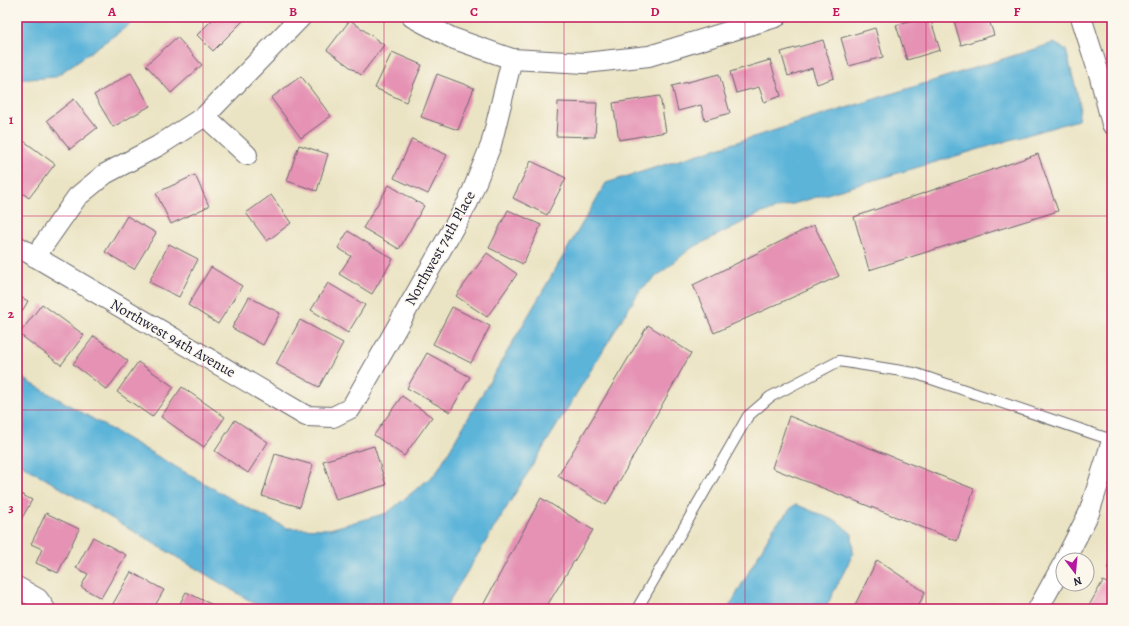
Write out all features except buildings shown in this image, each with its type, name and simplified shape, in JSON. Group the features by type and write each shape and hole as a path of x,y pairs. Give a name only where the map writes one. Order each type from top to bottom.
{"street":[{"path":"35,257 77,197 106,174 158,146 205,116 301,17"},
{"path":"412,17 452,38 512,59 585,63 649,56 776,17"},
{"path":"1081,17 1100,77 1112,124"},
{"name":"Northwest 74th Place","path":"332,417 351,408 468,202 491,145 512,59"},
{"path":"205,116 247,155"},
{"name":"Northwest 94th Avenue","path":"17,246 306,416 332,417"},
{"path":"1069,552 1089,513 1112,441"},
{"path":"1038,609 1055,578"},
{"path":"17,587 38,599 46,609"}],"lane":[{"path":"637,609 748,416 770,397 838,361 914,373 1112,441"}],"water":[{"path":"17,17 136,17 132,23 55,77 17,80"},
{"path":"1054,43 1066,50 1080,105 1078,120 759,214 690,249 640,290 448,603 447,609 264,609 17,462 17,375 240,504 287,528 330,529 387,513 436,473 606,183"},
{"path":"795,504 838,522 852,534 853,554 825,609 728,609 774,527"}]}
